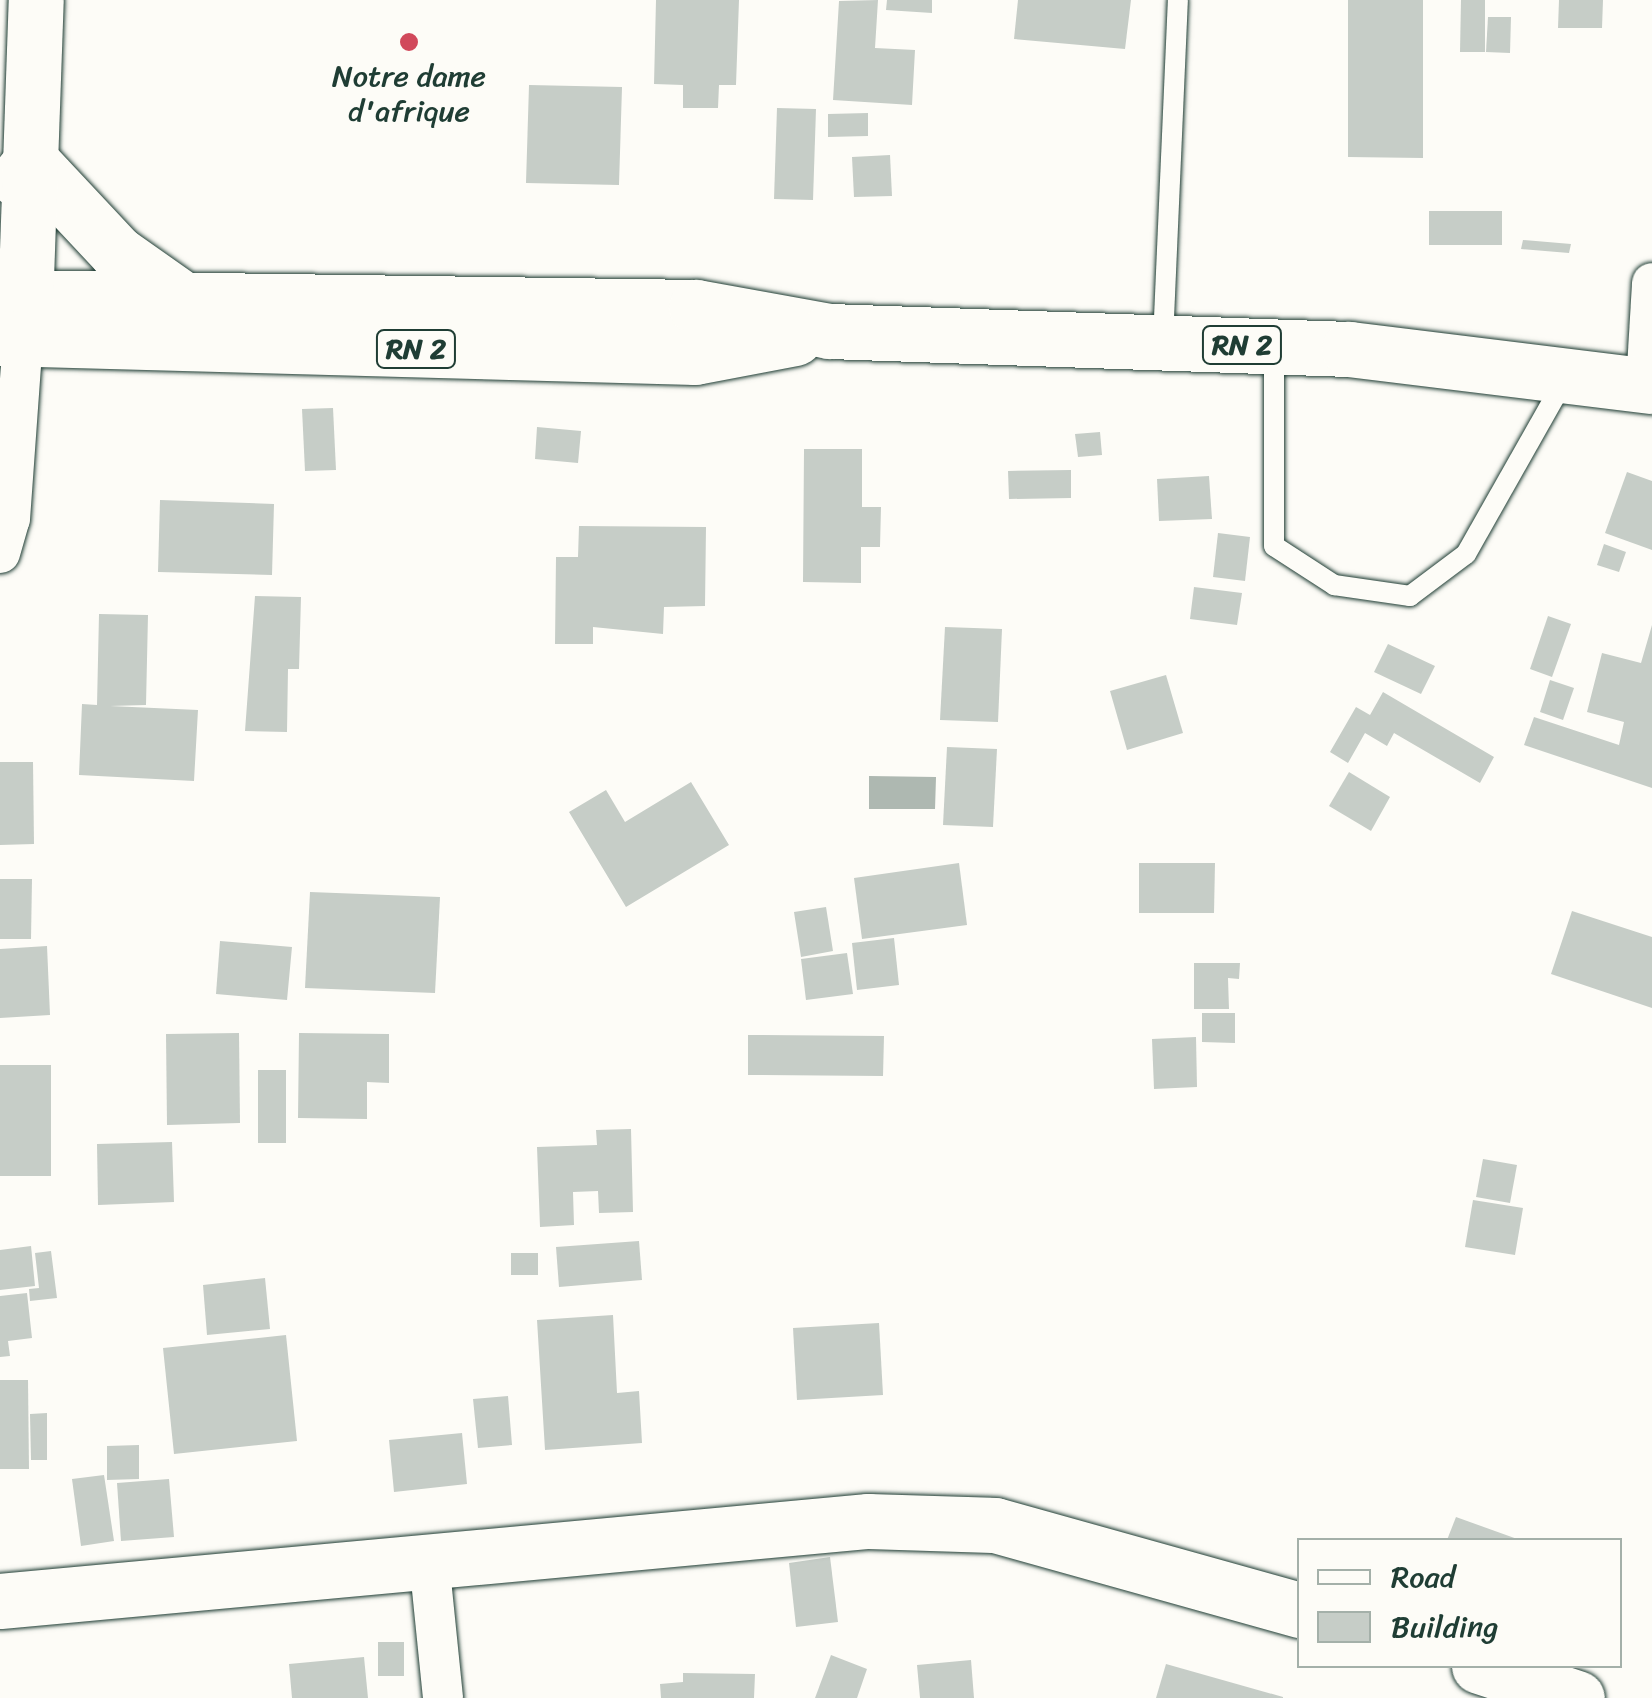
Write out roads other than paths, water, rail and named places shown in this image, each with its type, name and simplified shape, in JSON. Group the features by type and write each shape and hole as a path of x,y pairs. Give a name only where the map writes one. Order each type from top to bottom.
{"main road":[{"path":"12,318 16,181 36,0"},
{"path":"16,181 185,301"},
{"name":"RN 2","path":"12,318 185,301 696,307 829,332 1274,346 1649,385"},
{"name":"RN 2","path":"12,318 695,357 829,332"},
{"path":"0,1601 868,1521 996,1525 1297,1609"},
{"path":"1485,1668 1577,1698"}],"street":[{"path":"1649,385 1652,282"},
{"path":"0,553 10,519 12,318"},
{"path":"429,1560 442,1698"}],"lane":[{"path":"1163,341 1178,0"},
{"path":"1274,346 1274,546 1334,584 1410,596 1466,554 1567,376"}],"place":[{"name":"Notre dame d'afrique","path":"409,42"}]}
